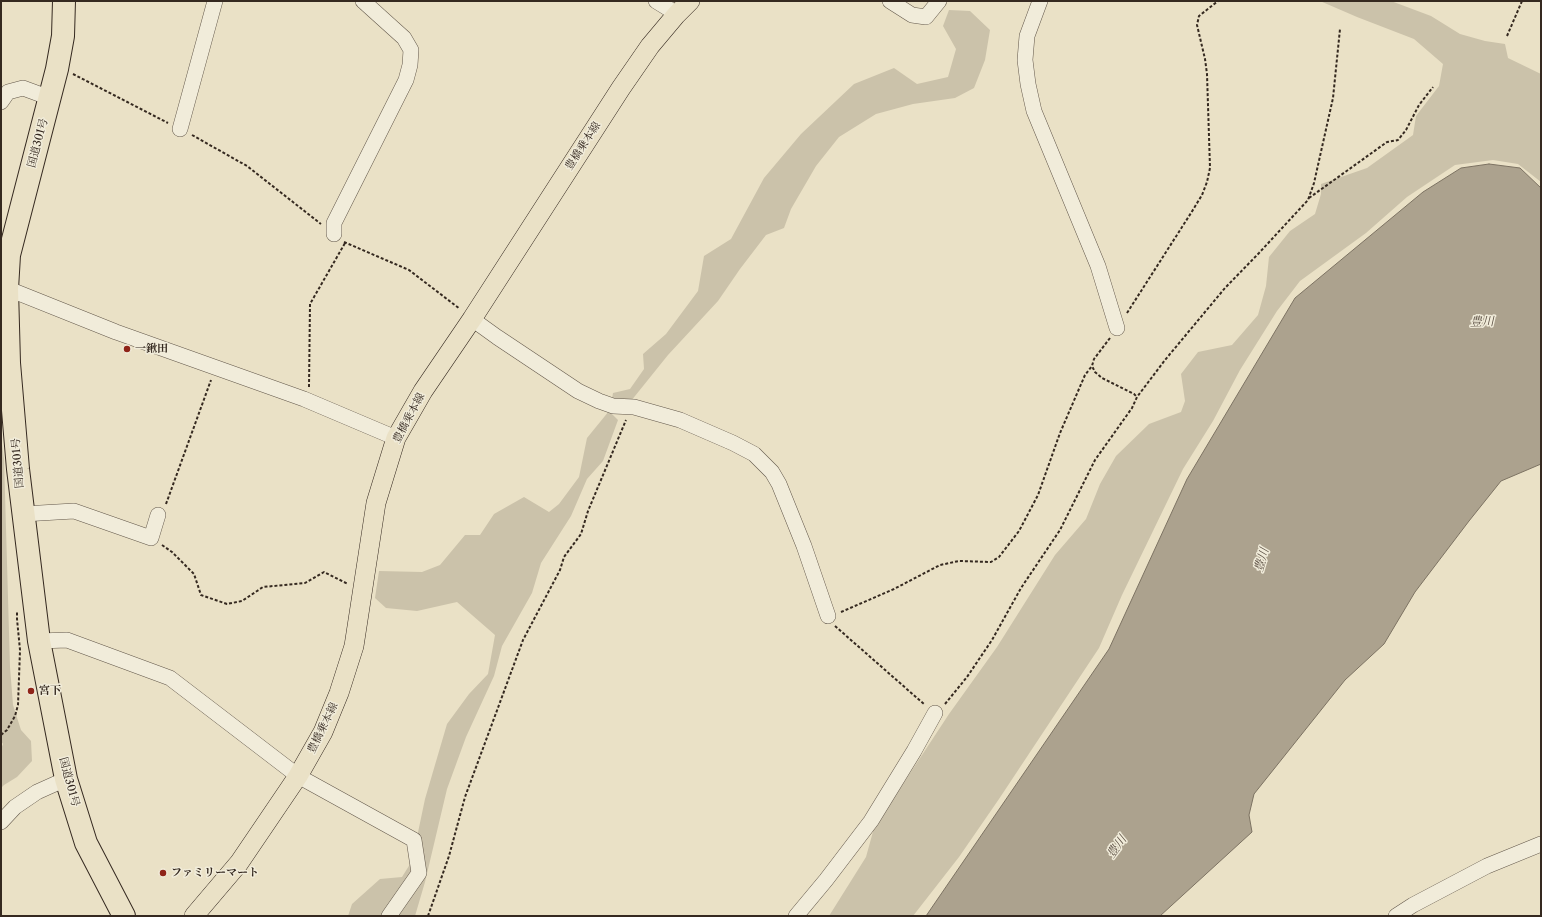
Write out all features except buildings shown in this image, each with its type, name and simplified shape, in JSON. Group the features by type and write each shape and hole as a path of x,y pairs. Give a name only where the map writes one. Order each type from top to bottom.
{"highway":[{"name":"国道301号","path":"64,1 63,36 57,69 9,255 4,287 5,362 39,641 66,779 86,843 124,916"}],"main road":[{"name":"豊橋乗本線","path":"194,916 239,863 298,776 323,732 339,693 354,646 376,503 396,438 423,391 472,319 621,88 650,46 690,1"}],"street":[{"path":"180,129 215,1"},
{"path":"340,238 334,223 406,80 410,65 411,50 404,38 363,1"},
{"path":"656,1 676,15"},
{"path":"890,1 912,15 926,17 939,1"},
{"path":"1040,1 1027,36 1025,60 1028,84 1034,111 1098,266 1117,328"},
{"path":"1,102 8,92 24,88 50,98"},
{"path":"4,287 116,332 304,399 396,438"},
{"path":"472,319 578,391 613,406 634,407 680,420 733,443 754,454 772,472 804,546 828,616"},
{"path":"23,514 74,511 151,538 158,515"},
{"path":"39,641 67,640 170,678 298,776 414,840 419,873 389,916"},
{"path":"796,916 826,880 871,820 914,751 935,713"},
{"path":"1,822 15,807 37,792 66,779"},
{"path":"1396,916 1413,905 1487,866 1541,844"}],"path":[{"path":"1218,1 1199,16 1197,25 1207,74 1210,168 1207,182 1202,195 1191,213 1117,328 1094,359 1092,366 1085,375 1060,433 1038,495 1019,531 999,557 991,562 959,561 940,565 894,589 851,608 828,616 832,623 935,713 967,677 992,640 1021,588 1060,530 1095,460 1132,408 1137,397 1165,360 1225,288 1316,192 1387,142 1398,140 1433,87"},
{"path":"1507,36 1522,1"},
{"path":"1308,200 1314,183 1333,98 1340,29"},
{"path":"57,69 68,71 180,129 247,166 340,238 409,270 472,319"},
{"path":"304,399 309,390 310,304 340,238"},
{"path":"1092,366 1095,372 1102,378 1134,394 1137,397"},
{"path":"158,515 162,514 216,367"},
{"path":"428,916 449,856 465,797 523,640 560,570 564,557 581,534 588,511 606,465 627,417 634,407"},
{"path":"151,538 172,552 194,574 201,595 227,604 242,601 263,587 305,583 324,572 362,592"},
{"path":"1,735 7,730 15,716 18,705 20,650 17,609 34,601"}],"shaded area":[{"path":"1320,1 1391,1 1431,16 1460,34 1485,41 1505,44 1508,58 1541,74 1541,182 1518,164 1493,160 1455,165 1407,197 1366,233 1300,281 1277,311 1240,370 1213,421 1183,469 1122,595 1099,648 959,857 913,916 829,916 866,857 874,828 949,714 997,647 1055,555 1086,519 1100,484 1116,456 1149,424 1181,412 1185,401 1181,374 1198,352 1232,345 1258,315 1266,286 1269,257 1290,231 1315,214 1321,194 1321,184 1367,168 1413,135 1416,116 1439,86 1443,64 1414,39"},
{"path":"949,10 970,11 990,30 985,60 974,88 955,98 913,104 876,114 839,137 816,166 791,209 784,228 766,235 718,301 668,355 631,401 612,399 613,393 630,389 644,369 643,354 666,334 698,291 704,256 731,239 764,178 801,134 854,84 894,68 917,84 948,77 956,49 943,26"},
{"path":"609,411 618,420 603,461 587,479 571,516 541,563 532,593 502,646 494,676 466,737 447,789 425,882 415,916 348,916 352,904 380,879 402,877 412,861 425,799 447,724 469,694 488,674 495,635 457,602 417,611 386,608 375,598 379,571 422,572 440,565 465,535 480,535 494,514 524,497 549,512 559,504 579,477 587,438"},
{"path":"1,437 4,459 10,667 13,705 21,730 31,741 32,761 17,777 1,788 1,749 3,744 1,741"}],"water":[{"name":"豊川","path":"1489,164 1520,168 1541,188 1541,464 1501,481 1415,592 1384,644 1345,680 1254,794 1249,815 1252,832 1160,916 926,916 1109,649 1187,479 1295,298 1423,192 1461,168"}],"place":[{"name":"一鍬田","path":"127,349"},
{"name":"宮下","path":"31,691"},
{"name":"ファミリーマート","path":"163,873"}]}
